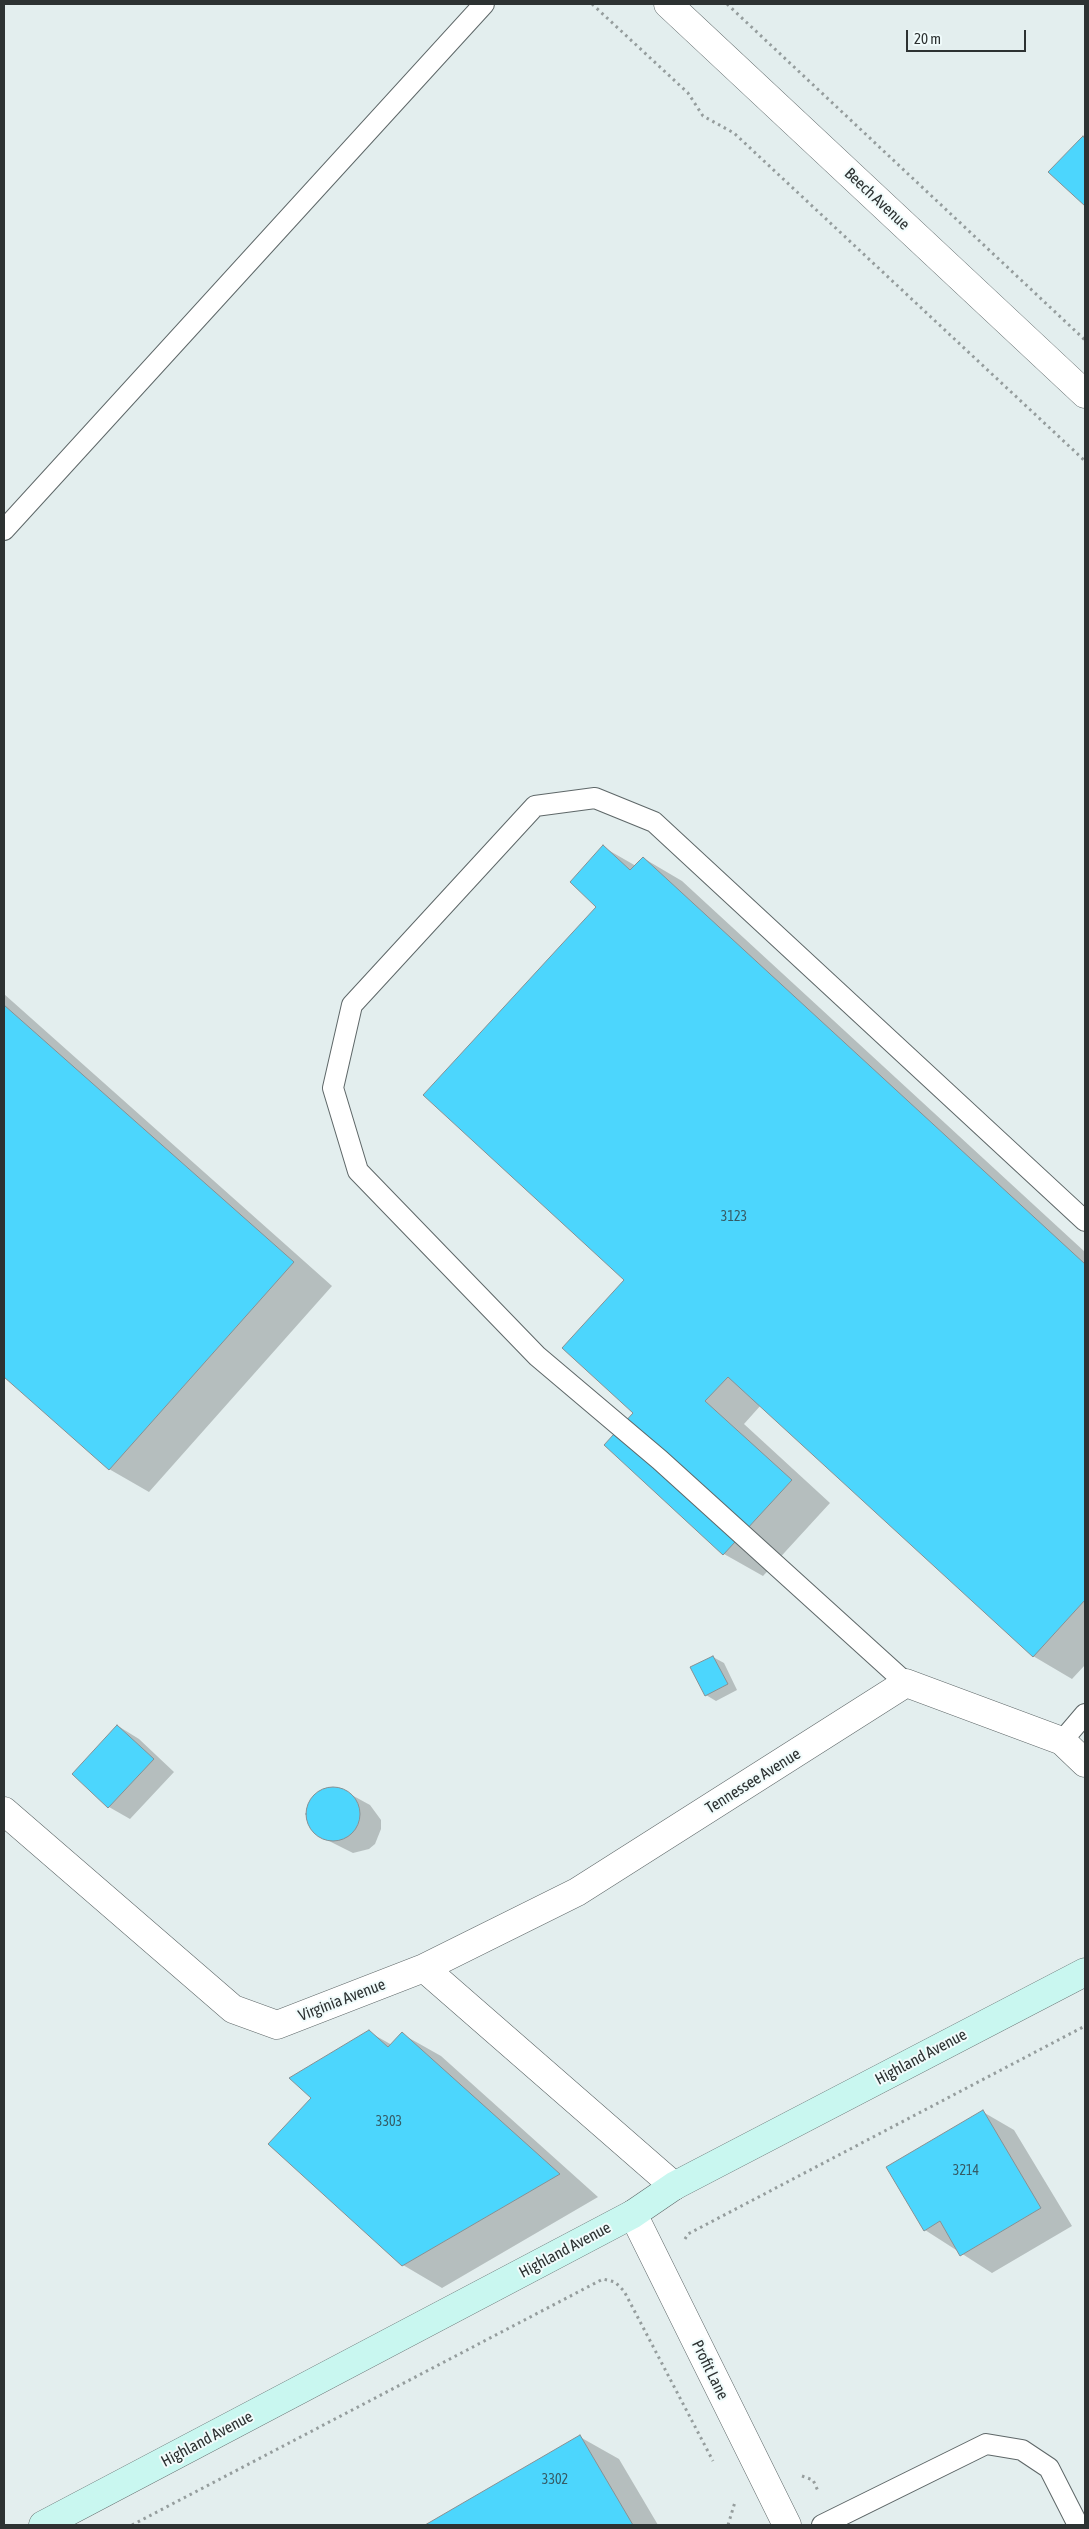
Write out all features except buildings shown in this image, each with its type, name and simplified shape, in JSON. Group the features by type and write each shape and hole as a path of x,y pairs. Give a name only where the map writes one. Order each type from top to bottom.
{"street":[{"name":"Beech Avenue","path":"668,4 1085,394"},
{"path":"906,1683 1062,1741 1085,1762"},
{"name":"Tennessee Avenue","path":"424,1968 577,1892 906,1683"},
{"name":"Virginia Avenue","path":"4,1811 233,2009 277,2025 424,1968"},
{"path":"424,1968 674,2186"},
{"name":"Highland Avenue","path":"43,2525 633,2214 674,2186 1085,1972"},
{"name":"Profit Lane","path":"633,2214 787,2525"}],"lane":[{"path":"4,530 484,4"},
{"path":"906,1683 660,1460 537,1356 358,1171 333,1088 352,1005 535,806 595,798 654,822 1085,1221"},
{"path":"1062,1741 1085,1714"},
{"path":"827,2523 986,2444 1022,2450 1049,2468 1078,2525"}],"path":[{"path":"592,4 688,93 704,116 734,133 1085,461"},
{"path":"726,4 1085,340"},
{"path":"681,2245 688,2234 1085,2026"},
{"path":"132,2525 603,2280 615,2282 624,2291 718,2470"},
{"path":"798,2475 813,2480 827,2523"},
{"path":"728,2525 736,2504 731,2496"}]}
